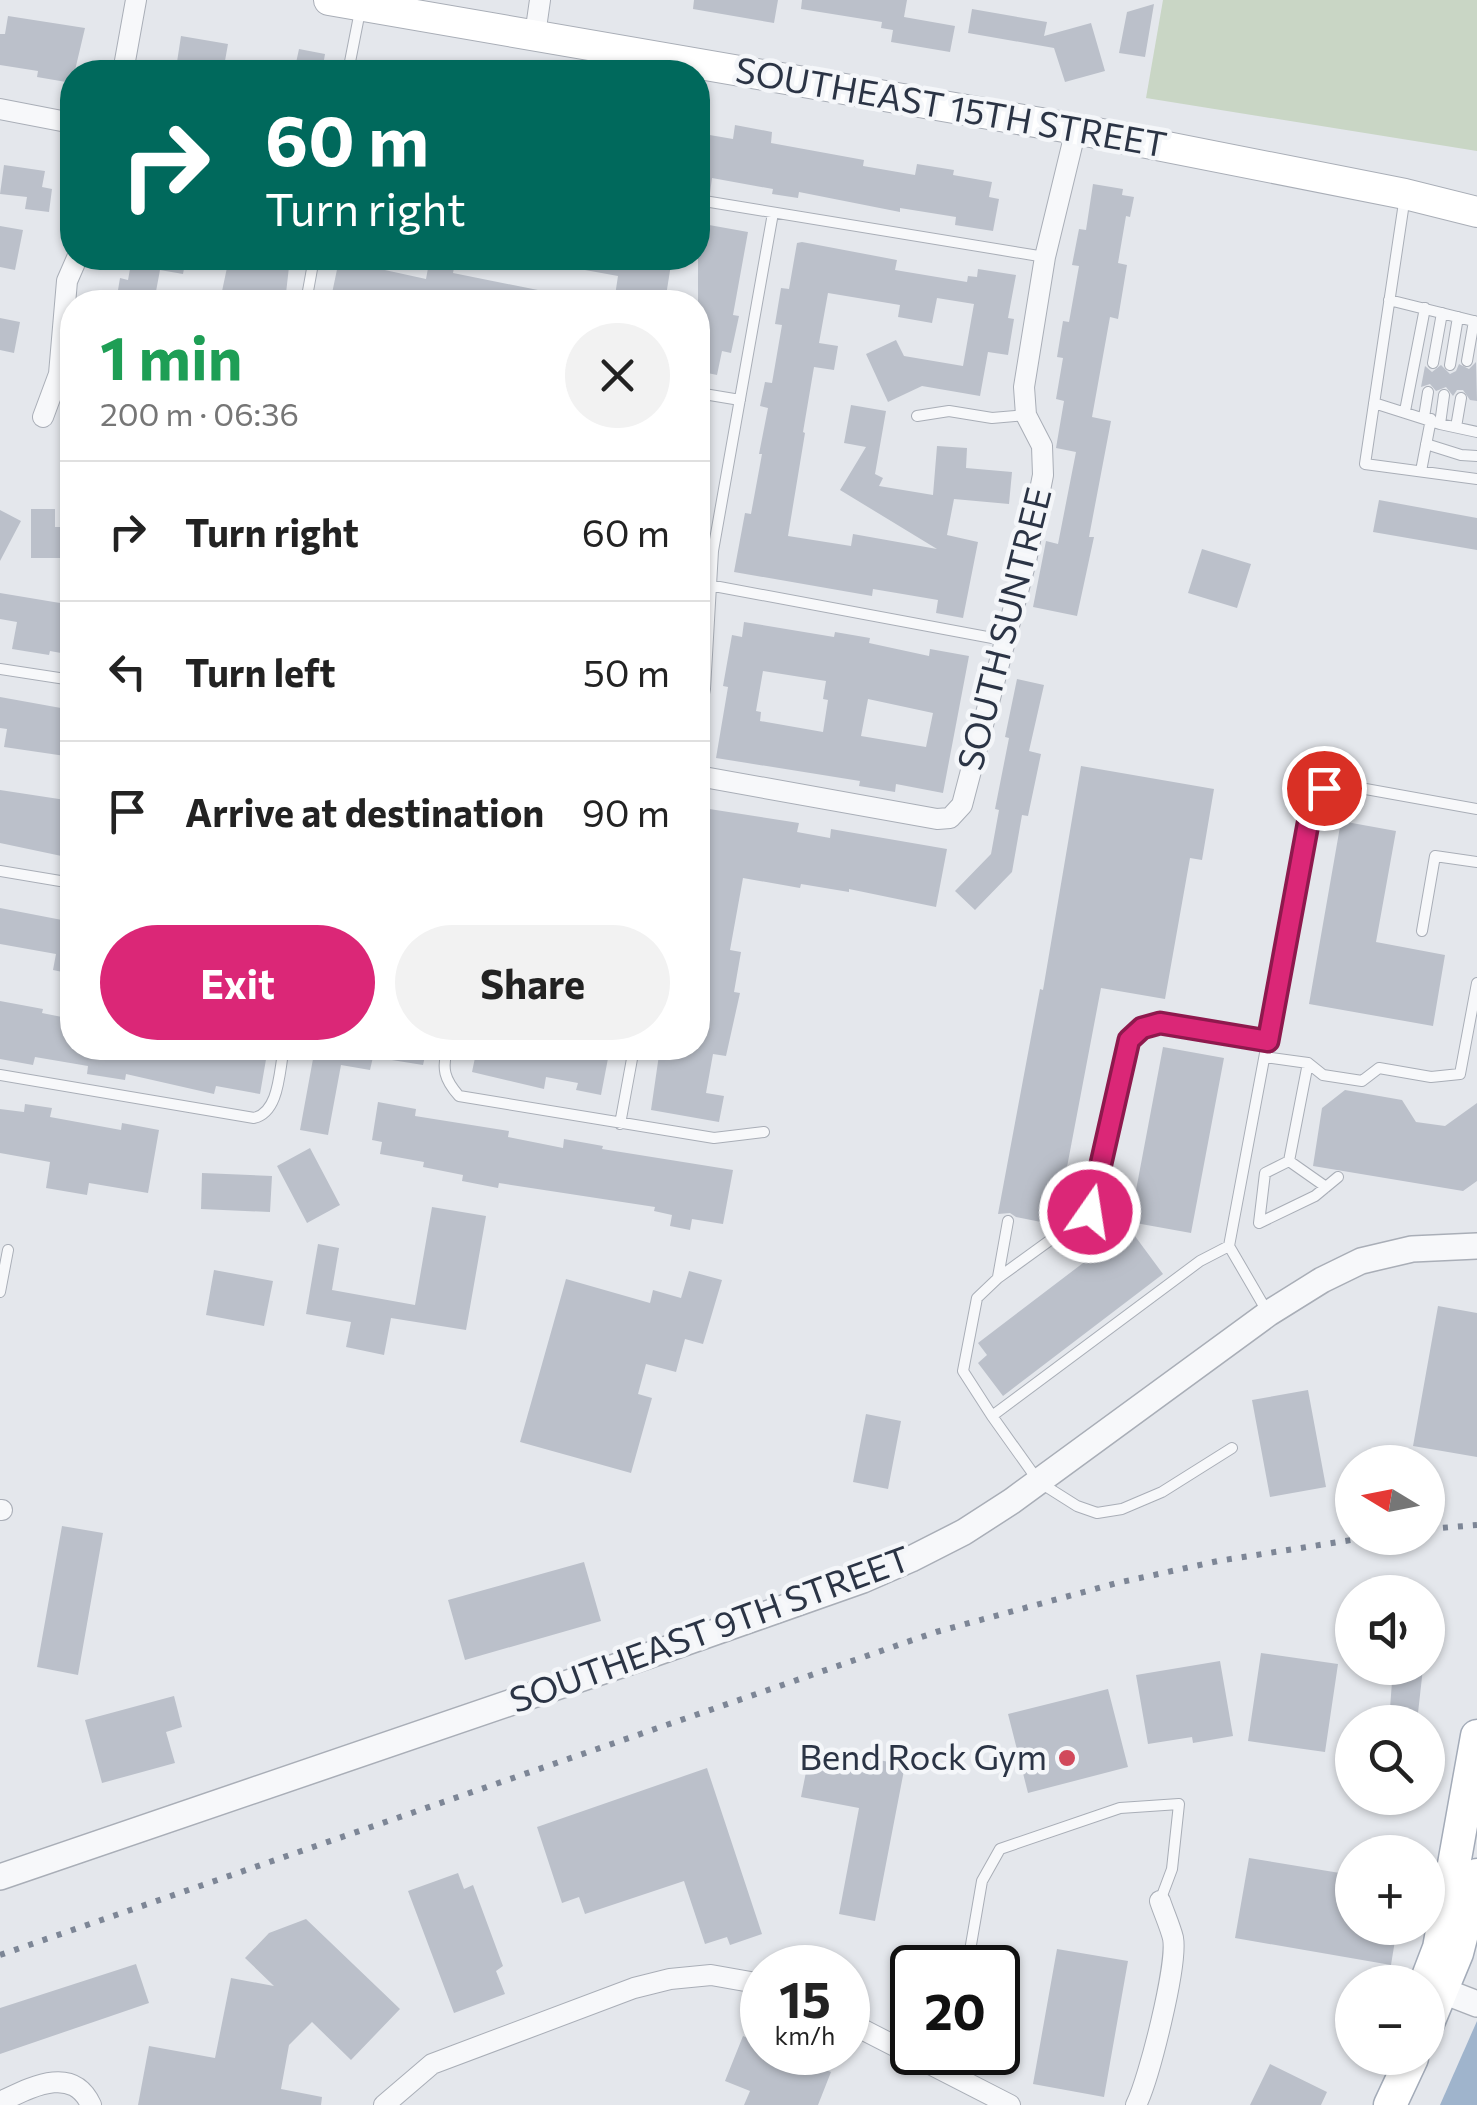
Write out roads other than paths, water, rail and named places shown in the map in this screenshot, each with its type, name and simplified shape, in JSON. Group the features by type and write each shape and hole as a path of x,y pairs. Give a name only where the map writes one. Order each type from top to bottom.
{"main road":[{"name":"SOUTHEAST 15TH STREET","path":"328,0 683,60"},
{"name":"SOUTHEAST 15TH STREET","path":"710,65 1076,129 1470,207"},
{"path":"1448,1992 1439,1948 1477,1736"},
{"path":"1448,1992 1477,1875"},
{"path":"1370,2105 1384,2075"},
{"path":"1390,2105 1404,2075"}],"street":[{"path":"126,60 136,0"},
{"path":"535,34 540,0"},
{"path":"0,109 60,121"},
{"name":"SOUTH SUNTREE","path":"710,778 936,819 950,818 962,805 1026,561 1044,476 1042,446 1026,416 1024,387 1045,257 1076,129"},
{"path":"43,417 60,374"},
{"name":"SOUTHEAST 9TH STREET","path":"0,1877 863,1580 964,1532 1322,1280 1361,1262 1412,1249 1477,1246"},
{"path":"1136,2105 1146,2084 1160,2028 1174,1941 1160,1901"},
{"path":"384,2105 432,2064 634,1988 670,1978 711,1975 740,1980"},
{"path":"951,2075 1010,2105"},
{"path":"0,2102 43,2082 67,2082 86,2094 91,2105"}],"lane":[{"path":"350,60 361,5"},
{"path":"1406,194 1365,464 1477,478"},
{"path":"710,202 1045,257"},
{"path":"710,620 713,551 772,213"},
{"path":"1390,300 1475,322 1467,361"},
{"path":"1405,411 1425,308"},
{"path":"1433,362 1442,313"},
{"path":"1450,366 1458,317"},
{"path":"1428,392 1431,420"},
{"path":"710,395 740,400"},
{"path":"1421,471 1431,420 1444,395"},
{"path":"1456,428 1461,398"},
{"path":"1374,403 1477,432"},
{"path":"917,416 949,411 992,418 1026,416"},
{"path":"1426,444 1477,456"},
{"path":"712,586 1003,640"},
{"path":"0,669 60,678"},
{"path":"1269,1314 1228,1246 1312,802 1316,793 1338,784 1477,809"},
{"path":"1422,931 1435,856 1477,862"},
{"path":"0,871 60,881"},
{"path":"1264,1056 1308,1063 1323,1075 1362,1081 1379,1068 1431,1077 1460,1074 1477,983"},
{"path":"1232,1448 1162,1492 1122,1509 1098,1512 1077,1506 1039,1482 963,1371 977,1298 998,1278 1090,1212 1129,1040 1142,1028 1160,1023 1268,1041"},
{"path":"0,1075 254,1118 272,1107 282,1060"},
{"path":"444,1060 446,1082 458,1096 714,1138 764,1132"},
{"path":"620,1124 632,1060"},
{"path":"1290,1160 1308,1063"},
{"path":"1290,1160 1265,1173 1258,1223 1315,1196 1338,1177"},
{"path":"1290,1160 1326,1186"},
{"path":"998,1278 1008,1221"},
{"path":"992,1416 1200,1260 1228,1246"},
{"path":"0,1292 8,1250"},
{"path":"971,1945 982,1882 1000,1849 1120,1808 1179,1804 1172,1869 1160,1901"}],"water":[{"path":"1477,2021 1477,2105 1440,2105"}],"railway":[{"path":"1445,1528 1477,1525"},
{"path":"0,1955 936,1632 1117,1583 1218,1561 1335,1543"}],"place":[{"name":"Bend Rock Gym","path":"1067,1758"}]}
